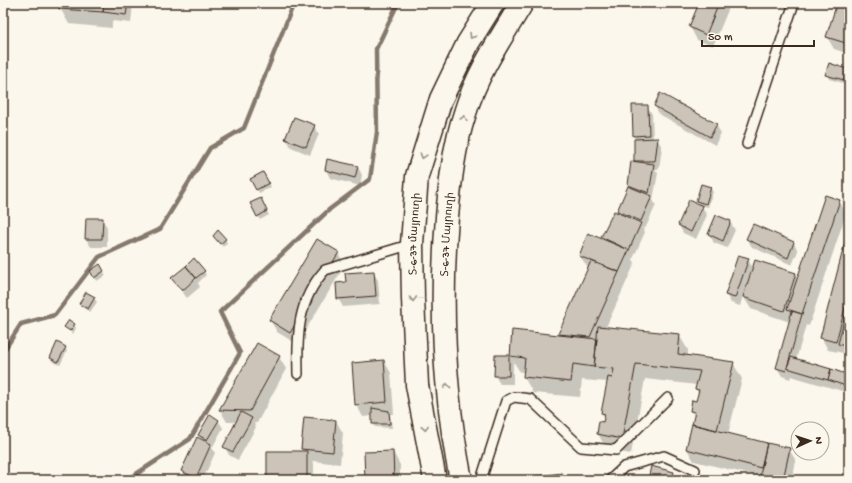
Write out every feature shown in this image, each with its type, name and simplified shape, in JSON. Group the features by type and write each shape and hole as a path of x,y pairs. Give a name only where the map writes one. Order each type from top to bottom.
{"main road":[{"name":"Տ-6-37 մայրուղի","path":"435,480 417,385 412,244 417,176 441,99 468,43 493,3"},
{"name":"Տ-6-37 Մայրուղի","path":"461,480 446,385 445,244 450,176 465,113 489,57 522,3"}],"lane":[{"path":"747,144 794,3"},
{"path":"298,374 297,335 306,299 322,273 325,270 412,244"},
{"path":"481,480 506,401 514,397 530,399 581,447 616,450 668,398"},
{"path":"610,480 624,467 664,456 695,470"}],"building":[{"path":"59,3 104,3 103,12 59,9"},
{"path":"104,3 128,3 126,15 103,12"},
{"path":"699,3 719,3 706,35 689,27"},
{"path":"837,3 849,3 849,44 826,37"},
{"path":"829,63 847,69 844,80 825,75"},
{"path":"660,93 717,124 710,137 654,106"},
{"path":"632,105 648,105 649,135 633,136"},
{"path":"294,117 315,125 306,147 285,139"},
{"path":"658,138 655,161 634,161 634,139"},
{"path":"327,159 358,166 355,178 325,170"},
{"path":"631,161 654,164 649,193 628,185"},
{"path":"263,172 269,183 256,190 250,179"},
{"path":"701,184 711,187 706,204 696,201"},
{"path":"628,186 652,196 641,221 617,211"},
{"path":"825,195 840,200 802,314 787,309"},
{"path":"261,198 267,211 257,217 250,203"},
{"path":"689,200 703,206 691,232 678,225"},
{"path":"614,211 641,223 629,250 601,237"},
{"path":"716,215 731,221 723,241 708,234"},
{"path":"86,218 103,218 102,239 85,239"},
{"path":"753,224 794,242 788,258 746,239"},
{"path":"849,227 849,293 836,342 820,338"},
{"path":"218,230 226,239 220,244 213,236"},
{"path":"588,233 629,250 619,272 579,256"},
{"path":"317,239 339,252 290,333 269,320"},
{"path":"738,255 749,258 735,298 725,295"},
{"path":"194,258 205,271 196,278 186,266"},
{"path":"755,260 796,273 784,311 743,297"},
{"path":"591,261 619,272 590,337 558,334"},
{"path":"100,264 104,271 94,278 90,271"},
{"path":"186,266 196,278 182,291 171,278"},
{"path":"374,271 376,296 337,299 336,283 346,282 345,273"},
{"path":"86,292 95,297 88,309 79,304"},
{"path":"792,311 802,314 786,371 776,368"},
{"path":"845,316 849,317 849,347 838,344"},
{"path":"69,320 75,324 70,331 64,327"},
{"path":"598,326 680,334 678,354 734,362 717,430 692,424 695,412 690,411 692,400 696,401 699,390 695,389 700,371 636,364 622,439 597,434 599,421 603,422 605,414 601,413 608,377 612,378 614,369 594,367"},
{"path":"512,330 597,339 594,367 573,364 571,382 523,377 525,358 510,356"},
{"path":"57,342 66,347 58,362 50,358"},
{"path":"257,343 280,356 250,411 219,410"},
{"path":"495,355 509,355 509,376 494,376"},
{"path":"791,357 831,369 828,380 787,368"},
{"path":"384,360 387,402 355,405 352,363"},
{"path":"831,369 849,375 849,387 828,380"},
{"path":"372,408 389,411 390,424 372,424"},
{"path":"241,412 252,418 233,452 223,447"},
{"path":"210,414 219,420 207,440 198,435"},
{"path":"304,417 336,420 333,452 301,449"},
{"path":"692,424 767,443 761,468 686,449"},
{"path":"197,437 211,444 196,478 181,471"},
{"path":"767,443 790,448 783,480 759,480"},
{"path":"267,451 307,451 307,480 267,480"},
{"path":"393,451 394,480 365,480 364,452"},
{"path":"651,466 674,472 672,480 648,480"},
{"path":"562,473 563,480 506,480"},
{"path":"245,477 245,480 177,480 177,478"}],"waterway":[{"path":"3,352 21,324 55,315 99,257 160,229 210,148 244,128 294,3"},
{"path":"127,480 190,439 240,353 220,312 330,209 370,179 377,132 376,49 398,3"}]}
